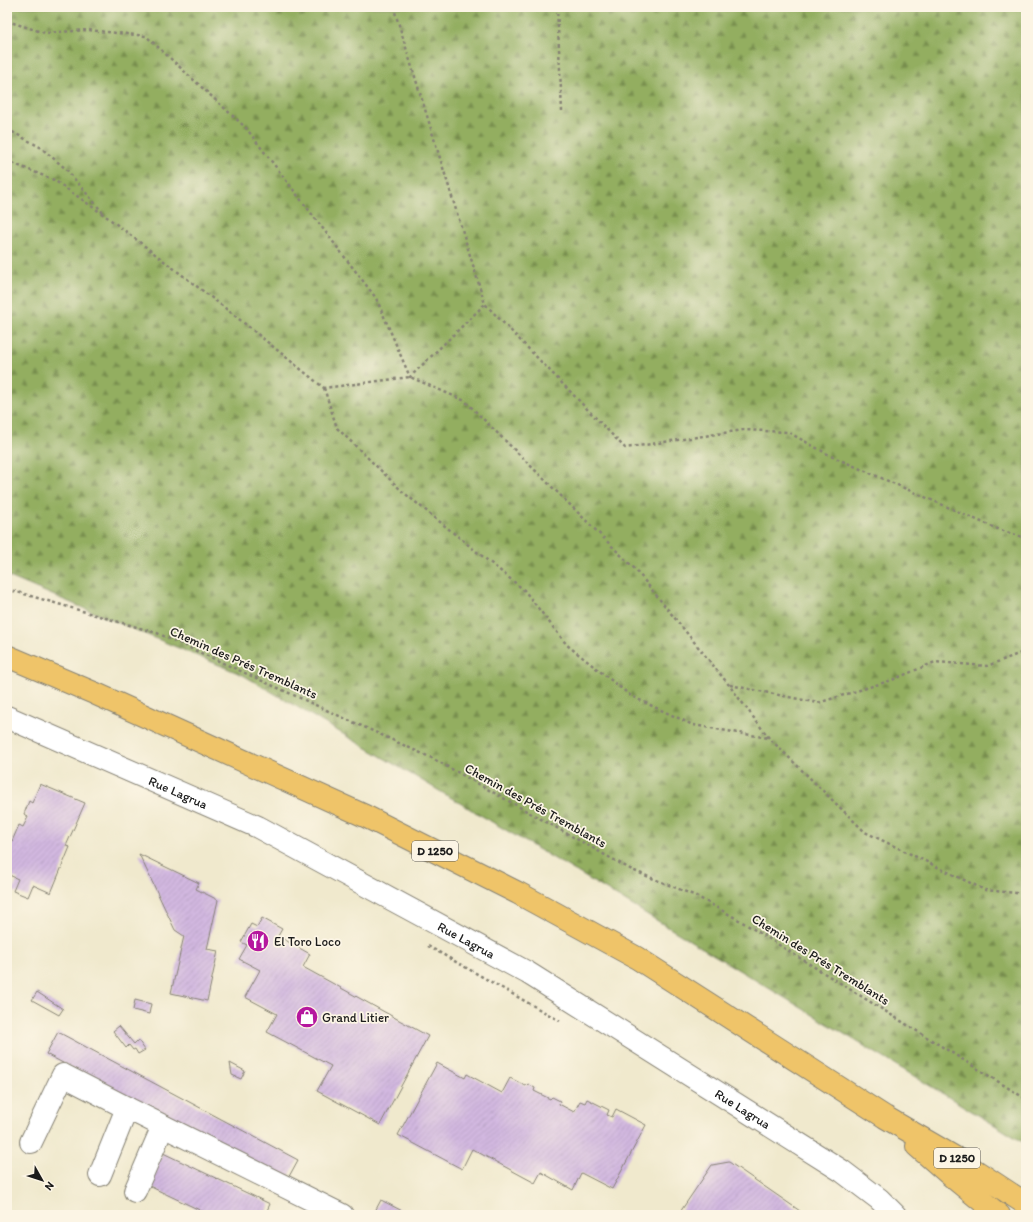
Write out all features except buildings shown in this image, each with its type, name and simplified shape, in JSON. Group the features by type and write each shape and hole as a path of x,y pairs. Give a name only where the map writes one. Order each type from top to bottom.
{"main road":[{"name":"D 1250","path":"7,656 94,693 358,813 518,893 636,958 885,1117 959,1160 1026,1204"},
{"name":"D 1250","path":"885,1117 949,1174 999,1215"}],"street":[{"name":"Rue Lagrua","path":"7,717 258,826 528,973 842,1171 879,1199 895,1215"},
{"path":"32,1142 63,1074 127,1108 342,1215"},
{"path":"100,1175 127,1108"},
{"path":"135,1191 163,1126"}],"path":[{"path":"392,7 395,12 485,304 625,448 743,430 788,432 831,456 1000,530 1026,538"},
{"path":"558,7 562,111"},
{"path":"7,21 45,33 88,30 146,36 246,128 376,298 410,377"},
{"path":"7,129 40,147 66,169 107,218"},
{"path":"7,161 54,180 107,218 228,310 324,388 337,428 403,492 524,590 567,645 631,696 693,725 768,738"},
{"path":"410,377 485,304"},
{"path":"324,388 410,377 465,401 635,569 729,685 768,738 865,832 985,890 1026,894"},
{"name":"Chemin des Prés Tremblants","path":"7,589 157,633 432,758 632,870 696,896 739,920 1026,1099"},
{"path":"729,685 818,703 892,680 935,662 987,666 1026,651"},
{"path":"423,943 561,1022"}],"green space":[{"path":"7,7 1026,7 1026,1144 582,875 243,675 7,576"}],"place":[{"name":"El Toro Loco","path":"258,941"},
{"name":"Grand Litier","path":"307,1017"}]}
